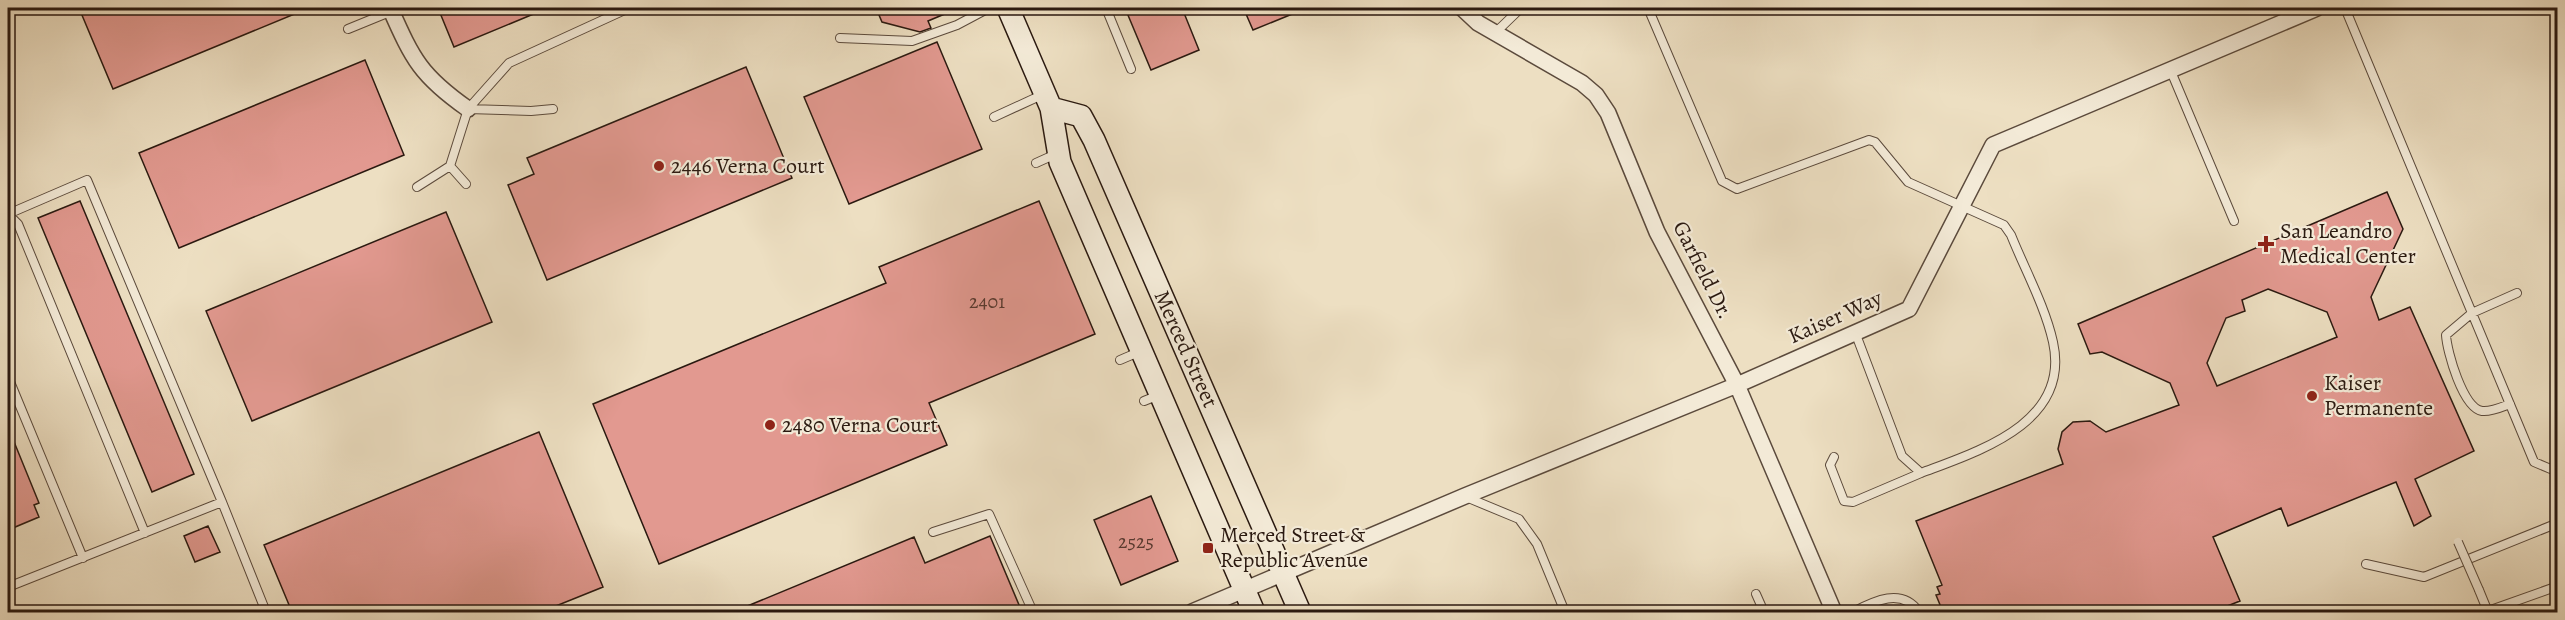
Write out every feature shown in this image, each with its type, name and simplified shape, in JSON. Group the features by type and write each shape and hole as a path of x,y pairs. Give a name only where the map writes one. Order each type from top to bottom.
{"street":[{"name":"Merced Street","path":"1008,8 1047,101 1058,154 1142,351 1152,398 1254,612"},
{"name":"Garfield Dr.","path":"1462,8 1478,23 1582,83 1596,95 1608,113 1657,232 1737,385 1834,612"},
{"name":"Kaiser Way","path":"1192,612 1285,575 1465,496 1737,385 1909,309 1993,145 2317,8"},
{"path":"391,9 416,62 429,80 468,109"},
{"name":"Merced Street","path":"1047,101 1081,116 1094,140 1300,612"}],"lane":[{"path":"417,187 450,166 468,109 509,63 629,8"},
{"path":"840,38 912,41 957,25 989,8"},
{"path":"1106,8 1131,69"},
{"path":"1495,33 1521,8"},
{"path":"1648,8 1722,181 1737,189 1869,140 1875,142 1908,182 2004,225 2011,235 2053,342 2056,363 2051,389 2041,406 2015,432 1853,502 1844,501 1830,465 1834,457"},
{"path":"2345,8 2534,462 2553,470"},
{"path":"348,29 391,9"},
{"path":"2170,69 2234,221"},
{"path":"994,117 1047,101"},
{"path":"468,109 531,111 553,109"},
{"path":"1036,163 1058,154"},
{"path":"450,166 466,184"},
{"path":"145,533 18,224 8,214 87,180 266,612"},
{"path":"2510,404 2483,411 2474,408 2466,397 2447,349 2446,336 2472,313 2517,293"},
{"path":"1855,332 1902,456 1921,473"},
{"path":"1120,360 1142,351"},
{"path":"8,377 83,558"},
{"path":"1465,496 1519,519 1541,555 1565,612"},
{"path":"8,587 222,502"},
{"path":"933,532 989,514 1033,612"},
{"path":"2366,564 2424,577 2558,523"},
{"path":"2458,542 2487,612 2558,586"},
{"path":"1756,594 1764,612"},
{"path":"1853,612 1863,606 1894,597 1911,602 1919,612"}],"building":[{"path":"79,8 309,8 113,89"},
{"path":"438,8 548,8 454,47"},
{"path":"876,8 959,8 928,21 931,28 920,32 882,22"},
{"path":"1125,8 1182,8 1199,50 1151,70"},
{"path":"1263,8 1307,8 1253,30 1246,14"},
{"path":"937,42 982,149 849,204 804,97"},
{"path":"365,60 404,155 179,248 139,153"},
{"name":"2446 Verna Court","path":"746,67 792,178 547,280 508,185 534,174 527,158"},
{"name":"Kaiser Permanente","path":"2387,192 2403,229 2371,297 2379,320 2410,307 2474,451 2415,479 2431,516 2414,526 2396,482 2288,526 2281,508 2213,537 2240,601 2212,612 1943,612 1936,595 1940,594 1937,587 1942,585 1916,521 2063,464 2058,449 2062,432 2073,422 2090,421 2106,432 2179,405 2170,383 2102,352 2090,354 2078,324","holes":["2268,289 2327,312 2337,337 2217,386 2207,363 2226,318 2245,311 2242,300"]},
{"path":"80,201 194,474 152,492 38,218"},
{"name":"2480 Verna Court","path":"1039,201 1095,334 929,403 947,445 659,564 593,404 886,283 879,267"},
{"path":"446,212 492,322 252,421 206,311"},
{"path":"8,427 39,503 34,505 39,517 8,530"},
{"path":"539,432 603,587 541,612 292,612 264,545"},
{"path":"1151,496 1178,561 1121,585 1094,520"},
{"path":"208,526 220,552 195,562 184,536"},
{"path":"990,536 1022,612 733,612 914,537 925,563"}],"place":[{"name":"2446 Verna Court","path":"659,166"},
{"name":"San Leandro Medical Center","path":"2266,244"},
{"name":"Kaiser Permanente","path":"2312,396"},
{"name":"2480 Verna Court","path":"770,425"},
{"name":"Merced Street & Republic Avenue","path":"1208,548"}]}
